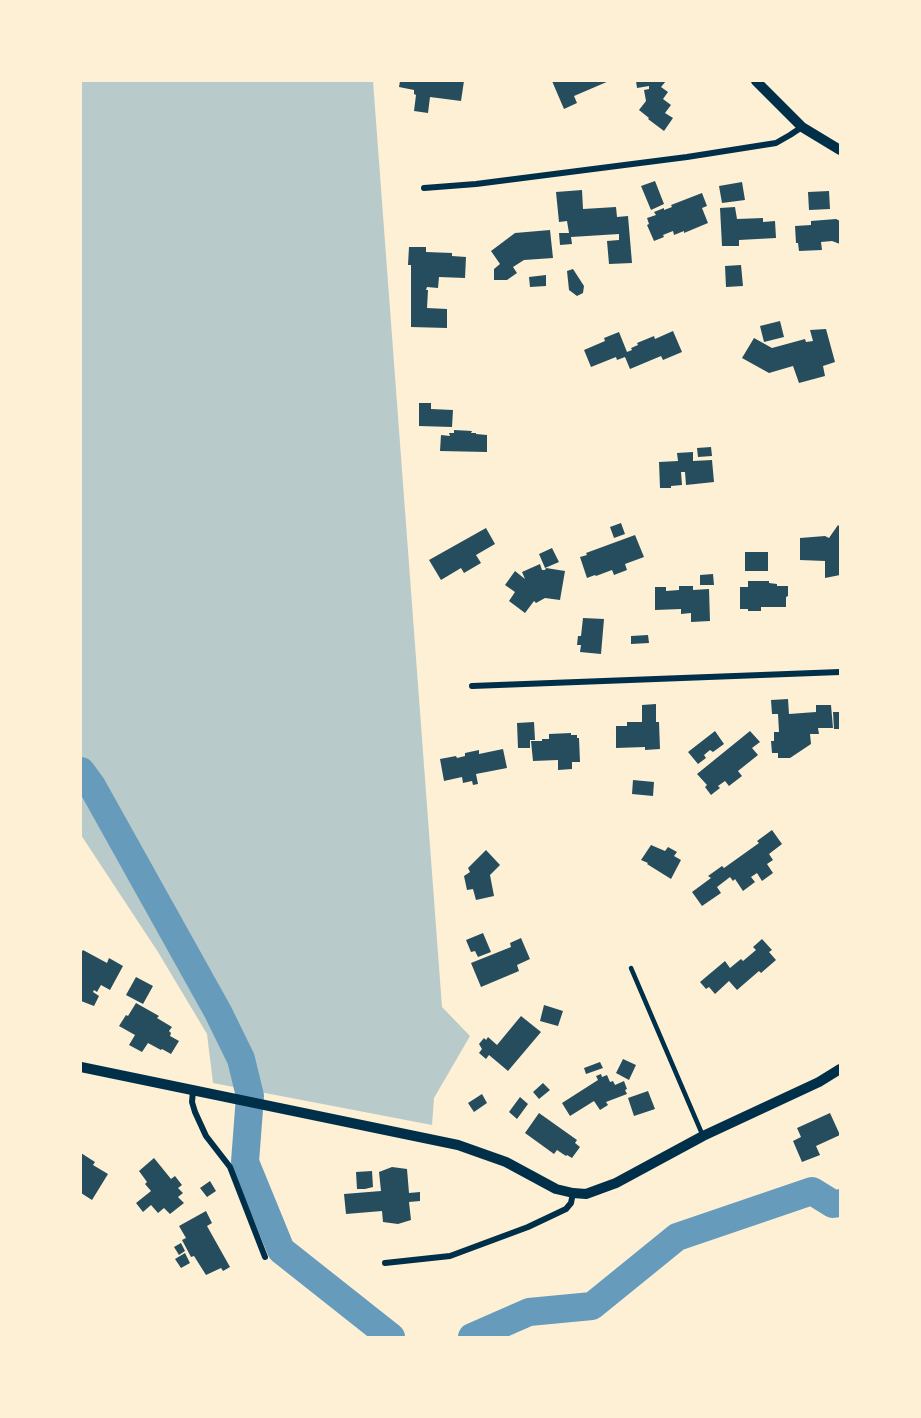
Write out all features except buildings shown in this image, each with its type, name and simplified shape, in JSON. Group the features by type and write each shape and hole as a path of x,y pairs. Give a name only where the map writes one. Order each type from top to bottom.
{"street":[{"path":"756,81 802,127 840,150"},
{"path":"424,188 476,184 687,158 776,143 802,127"},
{"path":"472,686 840,672"},
{"path":"81,1067 458,1145 506,1162 556,1189 586,1194 616,1183 703,1136 840,1070"},
{"path":"193,1091 192,1102 195,1112 206,1136 230,1167 265,1257"},
{"path":"385,1263 450,1256 528,1227 566,1209 571,1203 573,1193"}],"lane":[{"path":"631,968 703,1136"}],"shaded area":[{"path":"81,81 373,81 442,1007 470,1036 434,1098 432,1125 213,1083 207,1034 158,952 81,835"}],"waterway":[{"path":"81,771 92,786 218,1012 241,1059 250,1096 245,1162 281,1250 391,1337"},
{"path":"472,1337 529,1312 592,1306 677,1237 812,1191 833,1204 840,1203"}]}
